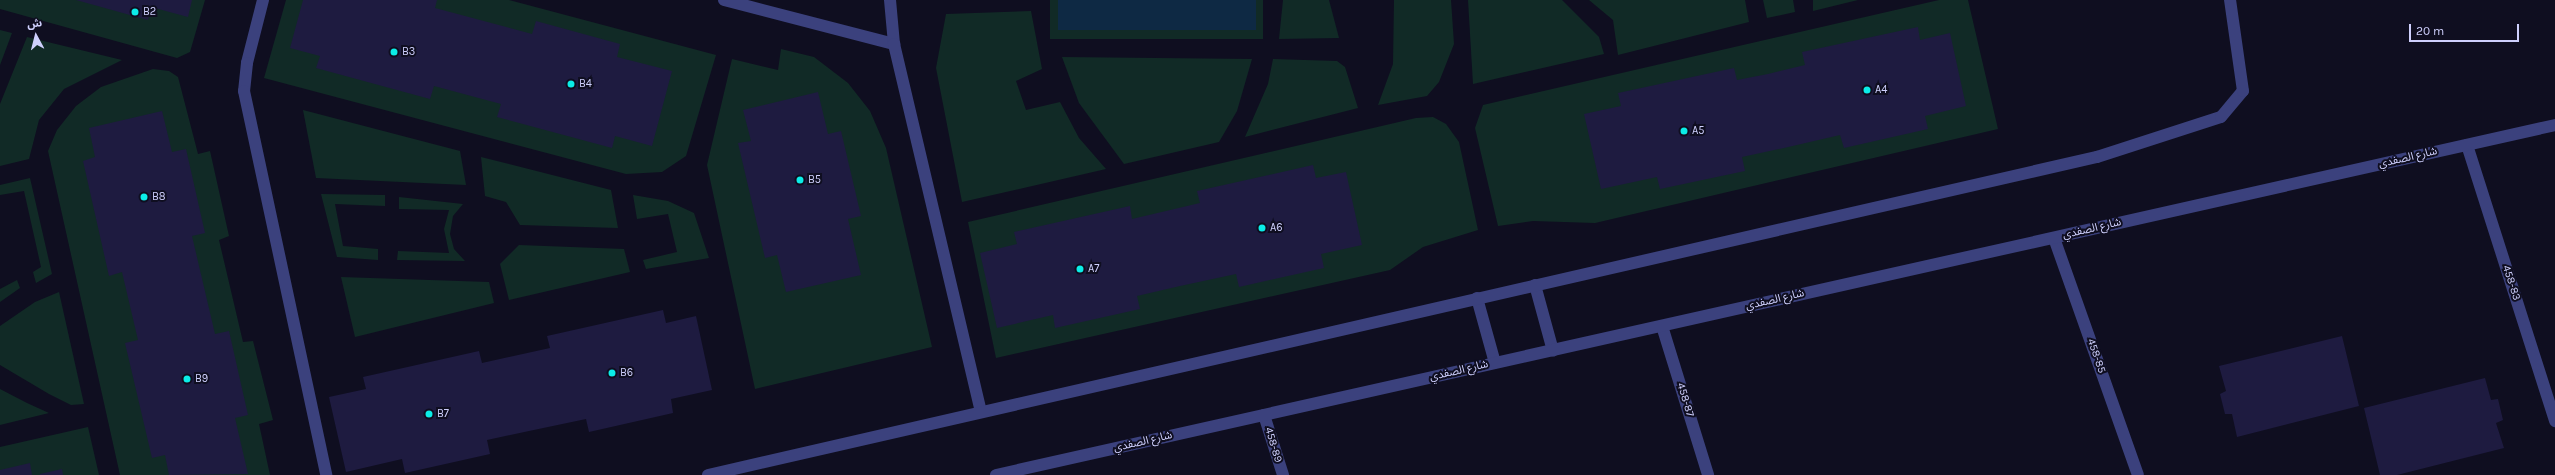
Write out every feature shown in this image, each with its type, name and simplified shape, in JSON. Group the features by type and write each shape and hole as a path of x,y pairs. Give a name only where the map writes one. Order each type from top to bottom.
{"street":[{"path":"263,0 247,63 244,91 326,475"},
{"path":"724,0 894,44"},
{"path":"890,0 894,44 981,411"},
{"path":"708,475 981,411 2097,157 2222,117 2244,91 2230,0"},
{"name":"شارع الصفدي","path":"996,475 2555,126"},
{"name":"458-83","path":"2467,145 2555,421"},
{"name":"458-85","path":"2054,238 2138,475"},
{"path":"1534,285 1553,351"},
{"path":"1477,298 1495,363"},
{"name":"458-87","path":"1662,326 1708,475"},
{"name":"458-89","path":"1264,415 1282,475"}],"green space":[{"path":"0,0 205,0 190,52 177,58 0,9"},
{"path":"286,0 509,0 716,55 686,156 662,172 626,174 264,78"},
{"path":"1050,0 1263,0 1263,39 1050,39"},
{"path":"1283,0 1329,0 1339,38 1279,39"},
{"path":"1394,0 1451,0 1454,44 1439,82 1427,96 1378,105 1393,64"},
{"path":"1468,0 1562,0 1599,37 1604,54 1473,84"},
{"path":"1589,0 1745,0 1749,22 1618,55 1613,20"},
{"path":"1763,0 1793,0 1795,12 1767,18"},
{"path":"1813,0 1858,0 1813,11"},
{"path":"1939,0 1968,0 1998,129 1595,223 1533,221 1498,226 1475,128 1483,105"},
{"path":"1031,11 1042,69 1016,81 1026,110 1060,102 1079,138 1106,169 962,202 936,68 946,14"},
{"path":"0,30 12,33 0,65"},
{"path":"27,37 122,60 64,89 39,120 29,159 0,166 0,104"},
{"path":"781,49 814,57 848,83 870,111 886,148 932,347 755,389 707,165 732,59 778,70"},
{"path":"1062,57 1252,59 1237,111 1219,142 1124,164 1079,103"},
{"path":"1273,59 1337,61 1345,67 1358,108 1245,137 1268,84"},
{"path":"153,69 169,71 178,77 198,154 210,151 229,236 219,240 243,342 253,341 273,420 259,424 270,475 120,475 48,151 57,130 76,106 101,87"},
{"path":"303,110 460,151 466,185 316,178"},
{"path":"1433,117 1446,124 1459,142 1478,230 1423,247 1390,270 996,358 968,222 1416,118"},
{"path":"481,157 611,190 618,228 520,225 506,202 485,196"},
{"path":"30,178 52,274 36,283 33,272 41,267 24,191 0,195 0,185"},
{"path":"321,194 385,195 385,206 335,204 343,246 378,249 378,260 337,257"},
{"path":"633,195 668,201 694,213 709,258 646,269 643,260 677,252 668,214 637,219"},
{"path":"399,197 463,204 453,216 450,234 454,249 465,261 397,260 398,251 449,253 444,229 449,210 399,209"},
{"path":"519,245 624,249 630,272 509,300 500,264"},
{"path":"341,277 489,282 494,303 355,337"},
{"path":"17,280 20,288 0,302 0,289"},
{"path":"59,292 84,404 71,405 49,394 0,365 0,326 35,302"},
{"path":"0,389 27,403 49,413 0,425"},
{"path":"88,427 99,475 0,475 0,447"}],"water":[{"path":"1058,0 1256,0 1256,30 1058,30"}],"building":[{"name":"B2","path":"76,0 192,0 188,17 151,7 148,20"},
{"path":"303,0 437,0 435,8 532,34 536,21 620,44 617,57 672,71 652,146 615,136 612,148 497,117 501,104 434,86 430,99 316,68 320,56 290,48"},
{"path":"1918,27 1920,40 1950,33 1966,106 1925,116 1928,129 1844,148 1840,135 1742,157 1745,171 1660,189 1657,177 1601,189 1584,114 1621,106 1618,93 1734,68 1737,80 1768,74 1805,65 1802,52"},
{"name":"B5","path":"818,92 828,134 841,131 861,216 848,219 861,275 786,292 777,255 765,258 738,143 751,141 743,110"},
{"path":"162,111 172,152 186,149 205,233 192,236 215,334 229,331 248,415 235,418 248,474 169,475 165,455 152,458 125,343 138,340 122,272 109,276 83,161 95,157 89,128"},
{"path":"1313,165 1316,178 1346,172 1362,245 1321,254 1324,268 1239,287 1236,274 1180,286 1137,296 1140,309 1055,328 1053,315 997,328 980,253 1017,244 1014,232 1130,206 1132,219 1200,203 1197,191"},
{"path":"663,310 666,323 696,316 712,390 671,399 673,413 589,432 586,419 487,440 490,454 405,473 402,459 346,472 329,397 366,389 363,377 479,351 482,363 550,348 547,336"},
{"path":"2342,336 2359,406 2237,437 2232,414 2225,414 2220,394 2226,391 2219,366"},
{"path":"2485,378 2491,400 2498,399 2503,420 2496,423 2504,448 2397,475 2380,475 2364,408"},
{"path":"30,463 32,475 0,475 0,470"},
{"path":"62,469 63,475 40,475 40,474"}],"place":[{"name":"B2","path":"135,12"},
{"name":"B3","path":"394,52"},
{"name":"B4","path":"571,84"},
{"name":"A4","path":"1867,90"},
{"name":"A5","path":"1684,131"},
{"name":"B5","path":"800,180"},
{"name":"B8","path":"144,197"},
{"name":"A6","path":"1262,228"},
{"name":"A7","path":"1080,269"},
{"name":"B6","path":"612,373"},
{"name":"B9","path":"187,379"},
{"name":"B7","path":"429,414"}]}
